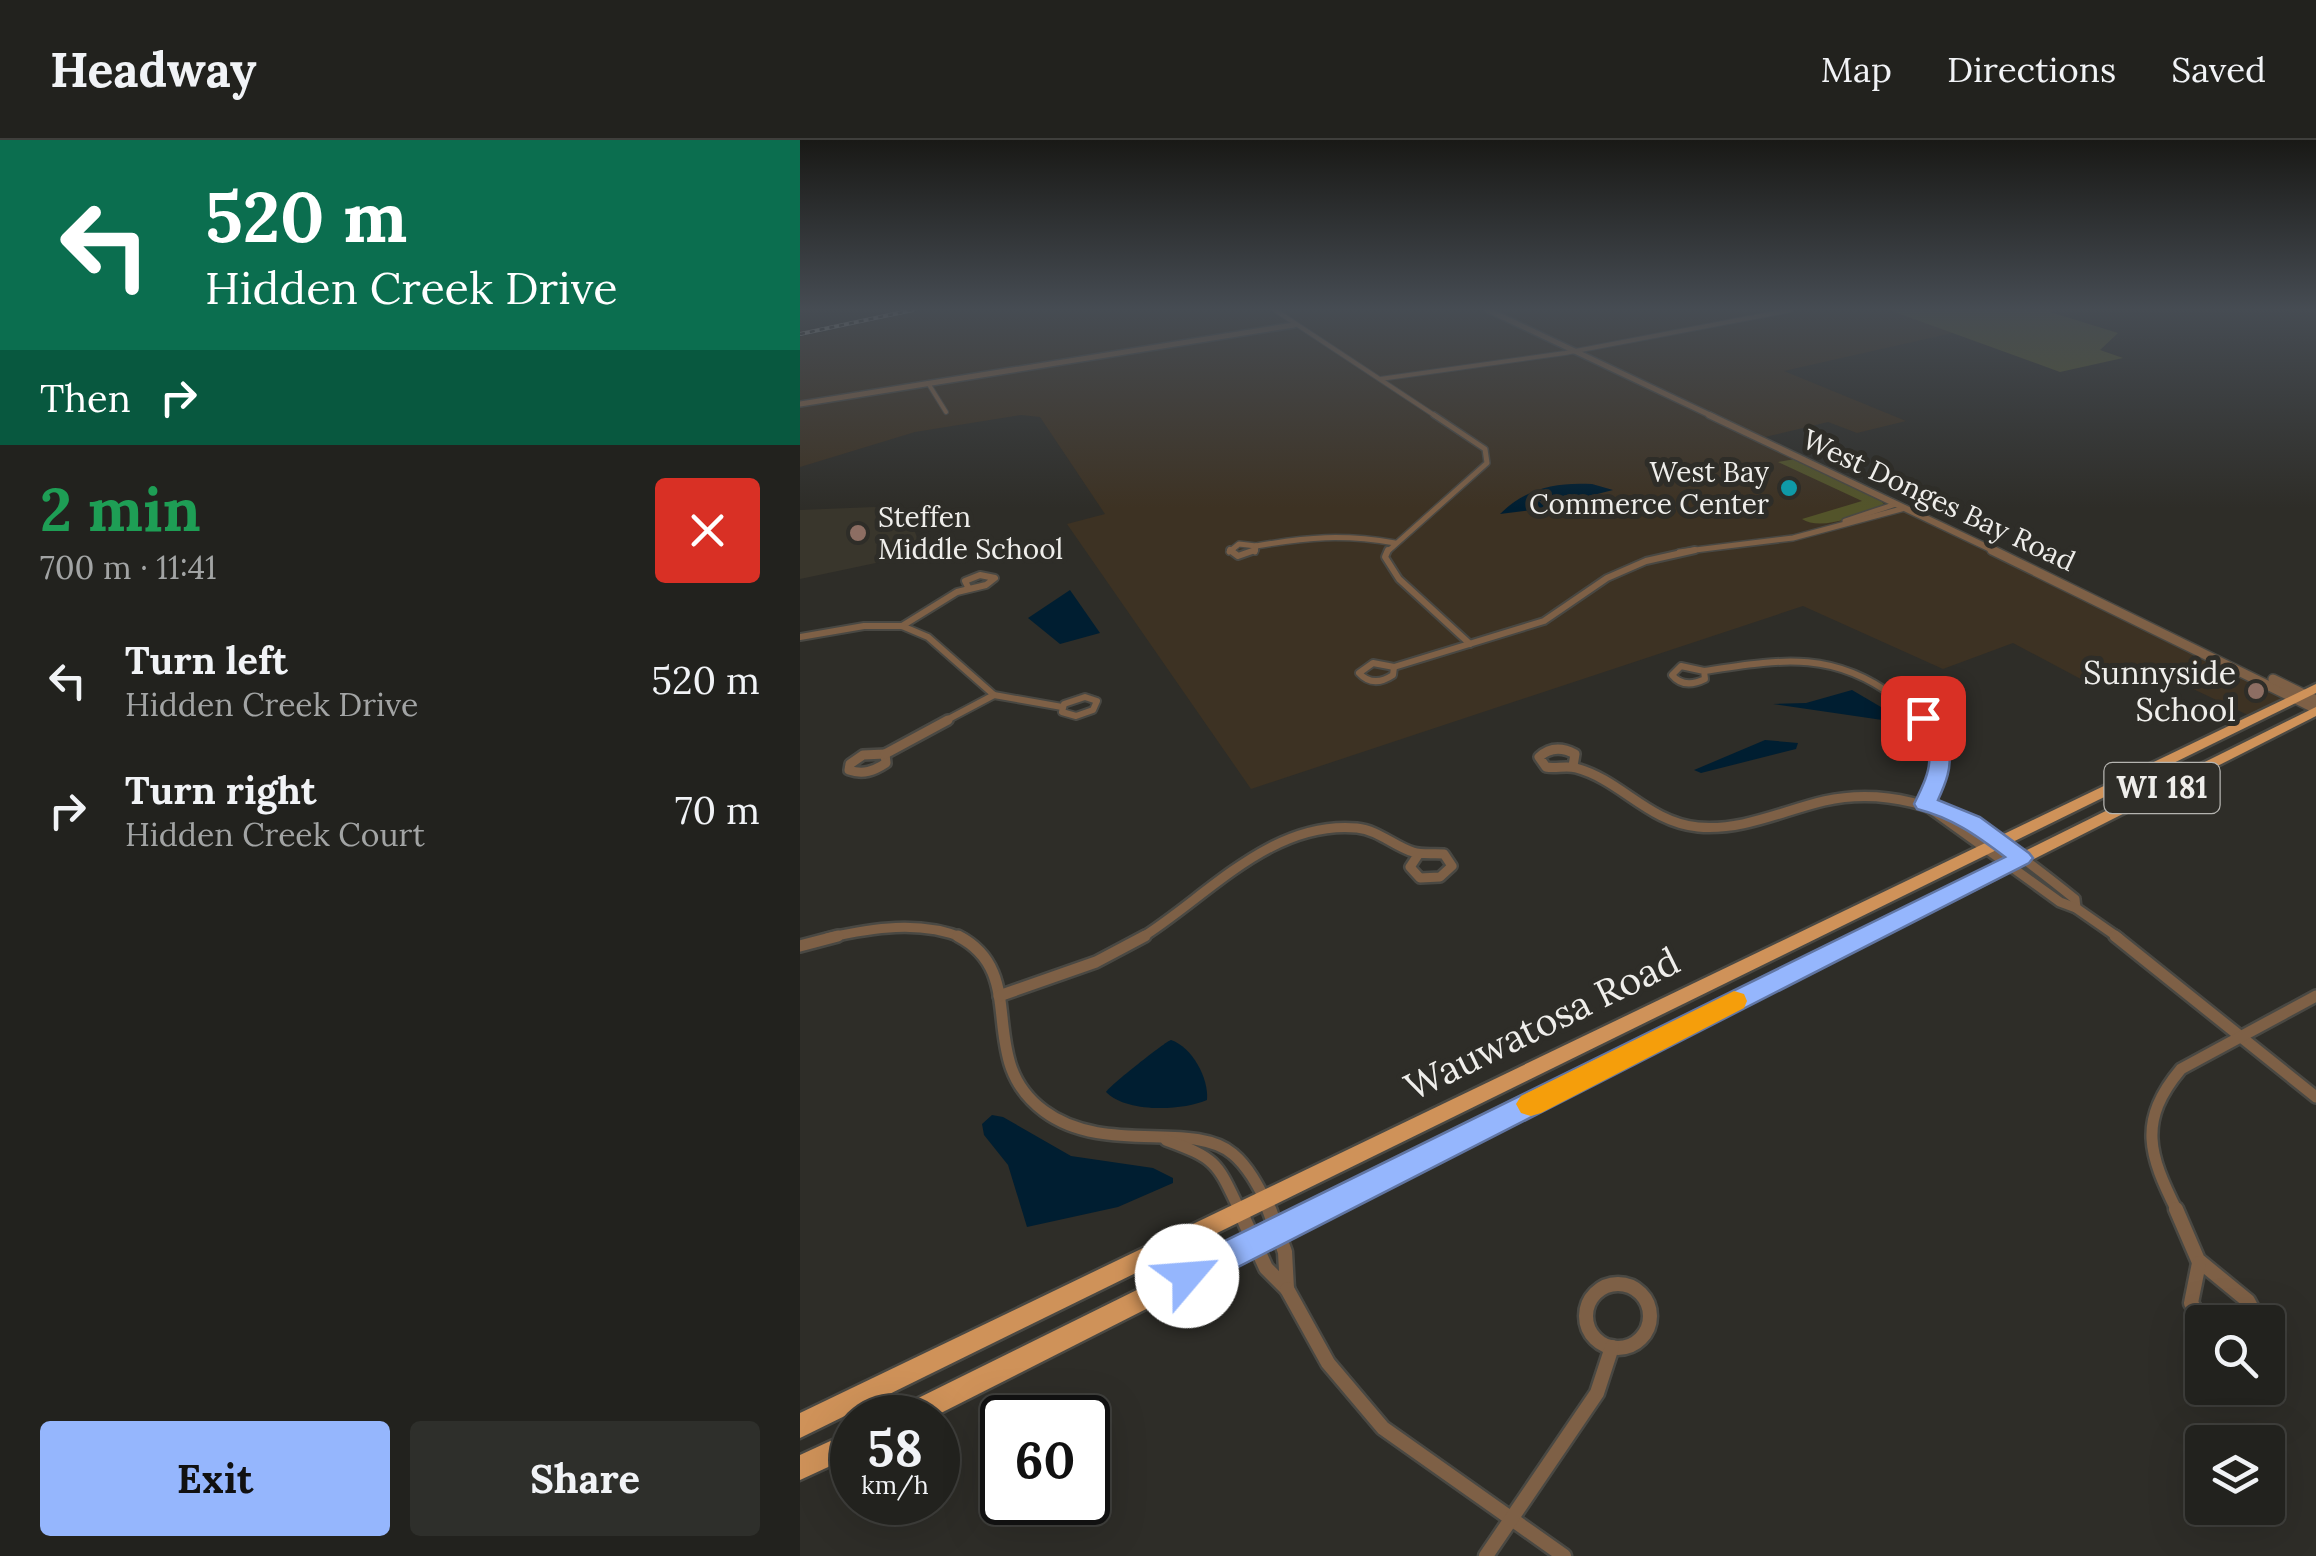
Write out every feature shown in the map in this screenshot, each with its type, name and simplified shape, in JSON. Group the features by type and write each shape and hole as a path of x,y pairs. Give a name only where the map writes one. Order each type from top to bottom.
{"main road":[{"name":"Wauwatosa Road","path":"951,1395 2266,736 2311,702"},
{"name":"Wauwatosa Road","path":"800,1426 1993,845 2311,702"},
{"path":"800,1468 830,1454"}],"street":[{"path":"800,404 972,376"},
{"path":"1376,376 1479,442 1488,456 1478,474 1395,543 1385,557 1390,569 1470,644"},
{"path":"1379,378 1392,376"},
{"name":"West Donges Bay Road","path":"1627,376 2311,702"},
{"path":"928,383 946,412"},
{"path":"1838,525 1896,504"},
{"path":"1394,667 1544,621 1606,578 1646,560 1698,549 1793,538 1905,508"},
{"path":"1256,546 1331,535 1395,543"},
{"path":"902,626 968,587"},
{"path":"800,636 852,627 902,626 928,637 994,695 1062,706"},
{"path":"1704,671 1777,660 1815,660 1841,666 1882,687 1908,703 1932,730 1940,747 1940,774 1925,804"},
{"path":"885,754 994,695"},
{"path":"1572,766 1644,810 1700,828 1749,824 1850,796 1886,796 1925,804 2015,861 2060,902 2076,908 2316,1097"},
{"path":"999,996 1126,948 1163,925 1242,862 1302,836 1356,828 1387,838 1418,856"},
{"path":"800,946 834,934 883,926 955,935 988,958 999,996 1005,1060 1020,1088 1041,1110 1084,1132 1116,1138 1196,1138 1230,1151 1242,1163 1280,1230 1288,1261 1287,1289"},
{"path":"2252,1305 2199,1264 2149,1144 2151,1115 2164,1086 2181,1070 2316,996"},
{"path":"1166,1140 1202,1153 1219,1166 1266,1268 1287,1289 1328,1363 1383,1428 1564,1556"},
{"path":"2192,1305 2199,1264"},
{"path":"1620,1284 1639,1293 1650,1310 1650,1320 1648,1330 1633,1344 1612,1346 1593,1335 1585,1315 1592,1296 1600,1289 1620,1284"},
{"path":"1486,1556 1597,1393 1612,1346"}],"shaded area":[{"path":"800,376 1796,376 1906,421 1857,433 1828,422 1761,438 2209,653 2304,694 2254,718 2143,665 2092,685 2013,643 1943,669 1803,606 1251,789 1067,524 1105,514 1040,417 1021,415 915,432 800,467"},
{"path":"1795,459 1884,504 1831,523 1802,519 1862,501 1778,462"},
{"name":"Steffen Middle School","path":"874,507 908,514 923,553 800,579 800,510"}],"water":[{"path":"1592,484 1613,490 1550,506 1538,500 1545,507 1500,514 1520,498 1542,488"},
{"path":"1070,590 1100,633 1060,644 1028,618"},
{"path":"1852,690 1898,717 1896,722 1773,704 1806,703"},
{"path":"1765,740 1798,743 1796,749 1701,773 1694,770"},
{"path":"1171,1040 1186,1049 1198,1064 1207,1100 1183,1106 1140,1107 1106,1092 1138,1064"},
{"path":"992,1115 1003,1117 1071,1156 1153,1168 1173,1178 1173,1183 1118,1207 1027,1227 1008,1165 984,1135 982,1124"}],"slow traffic":[{"path":"1531,1104 1734,1001"}],"place":[{"name":"West Bay Commerce Center","path":"1789,488"},
{"name":"Steffen Middle School","path":"858,533"},
{"name":"Sunnyside School","path":"2256,691"}],"route":[{"path":"1187,1276 2021,858 1972,822 1925,804 1940,774 1940,747 1923,718"}]}
